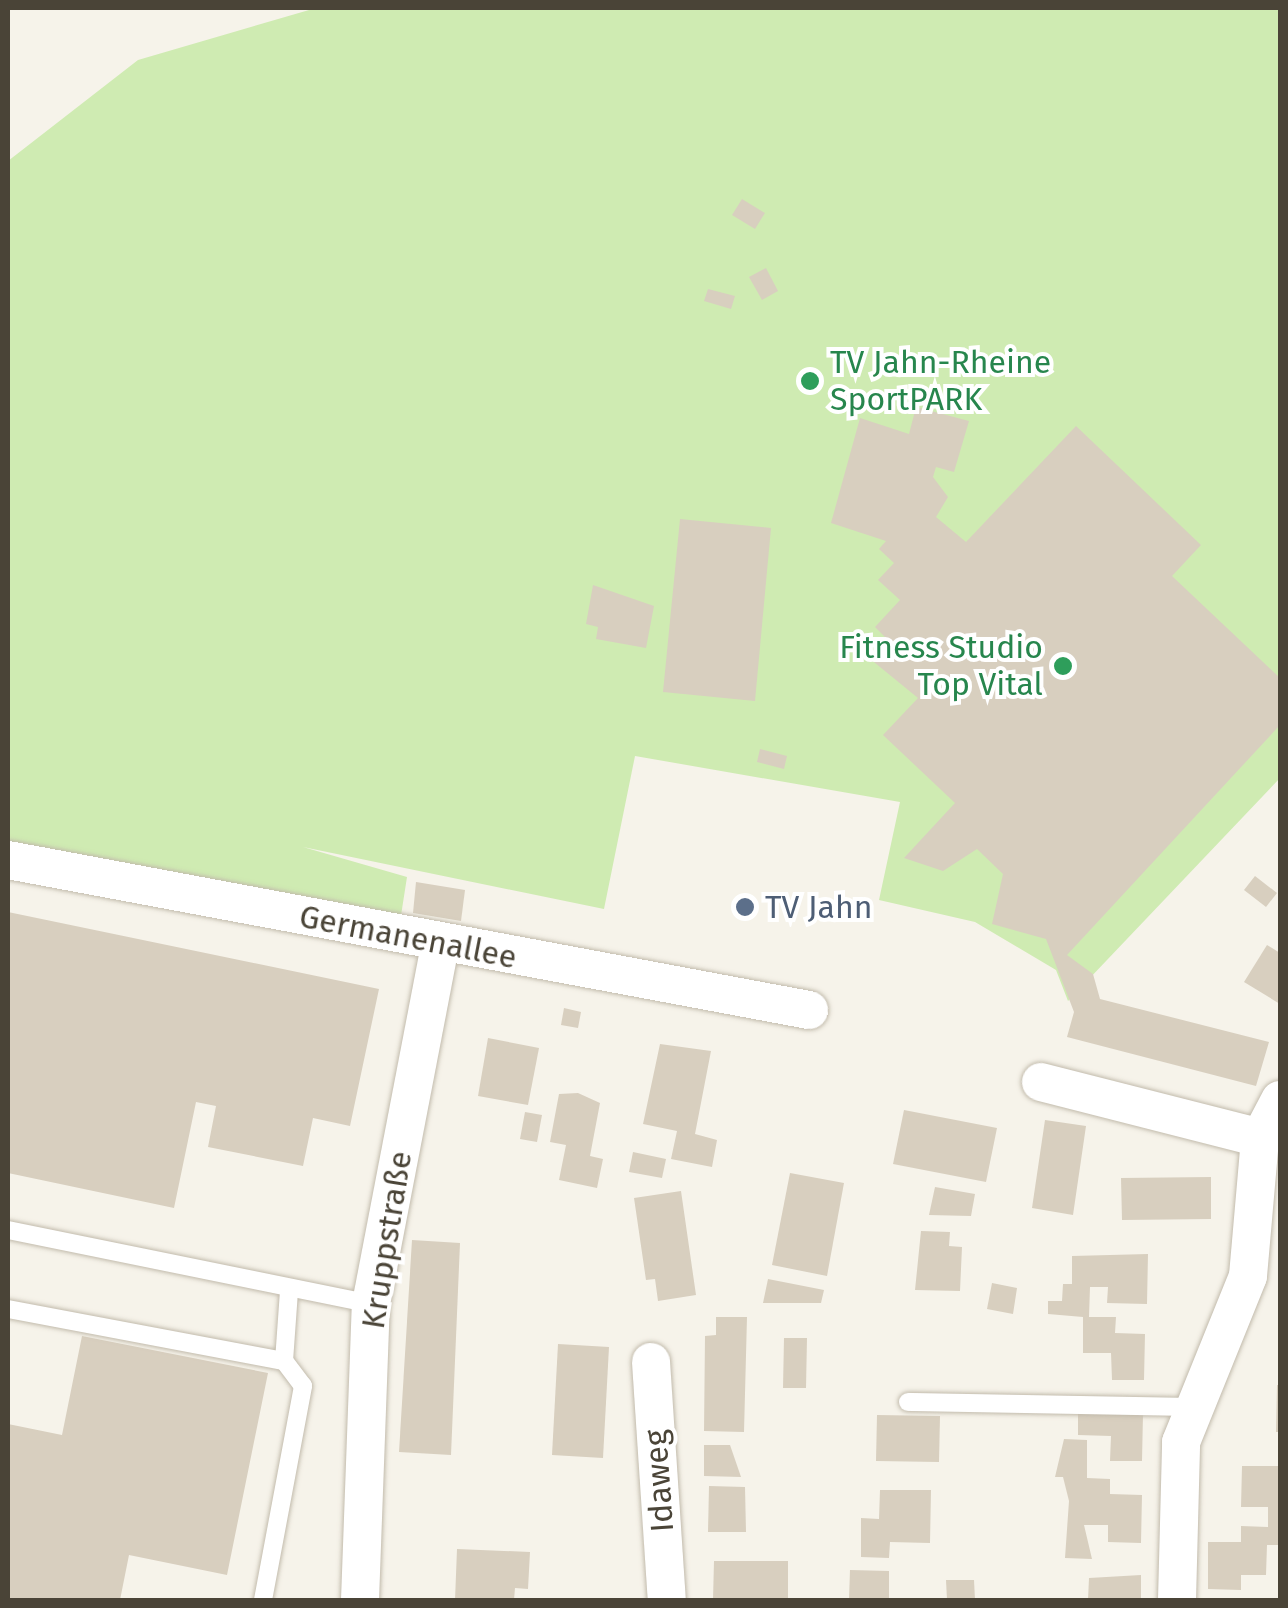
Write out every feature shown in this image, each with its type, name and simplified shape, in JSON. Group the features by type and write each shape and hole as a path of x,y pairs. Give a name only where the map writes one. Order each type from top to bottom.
{"street":[{"name":"Germanenallee","path":"8,860 440,944 809,1010"},
{"name":"Kruppstraße","path":"360,1600 371,1304 440,944"},
{"path":"1042,1082 1260,1138"},
{"path":"1177,1600 1181,1442 1264,1276 1260,1138 1280,1100"},
{"name":"Idaweg","path":"651,1362 667,1600"}],"lane":[{"path":"8,1230 289,1292 371,1304"},
{"path":"284,1362 289,1292"},
{"path":"8,1309 284,1362 303,1386 263,1600"},
{"path":"908,1402 1197,1407"}],"green space":[{"name":"TV Jahn-Rheine SportPARK","path":"316,8 1280,8 1280,778 1068,1001 1056,970 975,922 879,900 900,802 635,756 604,909 303,847 407,877 400,922 8,847 8,161 138,60"}],"building":[{"path":"742,199 765,213 755,229 732,215"},
{"path":"766,268 778,291 762,300 749,277"},
{"path":"708,289 735,296 731,309 704,301"},
{"path":"916,407 969,421 954,472 936,467 933,477 948,497 936,517 966,542 1076,426 1201,545 1172,576 1280,678 1280,725 1067,955 1093,974 1100,999 1269,1042 1256,1086 1067,1037 1074,1012 1046,939 992,924 1003,874 977,849 943,871 904,858 955,803 883,735 918,698 869,658 886,638 875,627 900,600 878,580 894,563 879,549 886,541 831,523 860,418 909,434"},
{"path":"680,519 771,528 755,701 663,692"},
{"path":"593,585 654,606 646,648 596,639 598,627 586,624"},
{"path":"760,749 787,756 784,769 757,762"},
{"path":"1255,876 1277,893 1266,907 1244,890"},
{"path":"416,882 465,890 461,921 413,913"},
{"path":"8,912 379,989 350,1126 313,1118 303,1166 208,1147 216,1106 196,1102 174,1208 8,1173"},
{"path":"1267,945 1280,953 1280,1004 1244,982"},
{"path":"564,1008 581,1012 578,1028 561,1025"},
{"path":"488,1038 539,1048 528,1105 478,1096"},
{"path":"660,1044 711,1051 695,1134 717,1140 712,1167 671,1159 677,1131 643,1124"},
{"path":"578,1093 600,1103 590,1156 603,1159 597,1188 559,1180 566,1145 550,1142 559,1094"},
{"path":"904,1110 997,1128 986,1182 893,1164"},
{"path":"525,1112 542,1115 537,1142 520,1139"},
{"path":"1045,1120 1086,1126 1073,1215 1032,1208"},
{"path":"633,1152 666,1159 662,1178 629,1172"},
{"path":"790,1173 844,1183 827,1276 772,1265"},
{"path":"1211,1177 1211,1219 1122,1220 1121,1178"},
{"path":"935,1187 975,1194 971,1216 929,1215"},
{"path":"681,1191 696,1295 658,1301 655,1279 646,1280 634,1198"},
{"path":"921,1231 950,1232 949,1246 962,1247 960,1291 915,1290"},
{"path":"412,1240 460,1243 451,1455 399,1452"},
{"path":"1148,1254 1147,1304 1107,1303 1108,1287 1090,1287 1089,1317 1116,1317 1115,1333 1145,1334 1144,1380 1112,1380 1111,1353 1083,1353 1083,1317 1048,1314 1048,1301 1062,1301 1063,1284 1072,1284 1072,1256"},
{"path":"768,1279 824,1290 821,1303 763,1303"},
{"path":"992,1283 1017,1288 1013,1314 987,1309"},
{"path":"716,1317 747,1317 744,1432 704,1431 705,1336 716,1335"},
{"path":"82,1336 268,1373 227,1575 129,1555 120,1600 8,1600 8,1424 62,1435"},
{"path":"784,1338 807,1338 806,1388 783,1388"},
{"path":"558,1344 609,1347 603,1458 552,1455"},
{"path":"1280,1385 1280,1432 1276,1432"},
{"path":"1078,1411 1143,1414 1142,1461 1110,1461 1111,1436 1078,1435"},
{"path":"877,1415 940,1416 939,1462 876,1461"},
{"path":"1064,1439 1087,1440 1087,1478 1110,1479 1110,1494 1142,1495 1141,1543 1108,1542 1108,1525 1084,1525 1092,1559 1065,1558 1069,1501 1063,1477 1055,1477"},
{"path":"704,1445 730,1445 741,1477 704,1476"},
{"path":"1242,1466 1280,1466 1280,1545 1267,1545 1266,1575 1241,1575 1241,1590 1208,1589 1208,1542 1241,1542 1241,1526 1268,1527 1268,1507 1241,1507"},
{"path":"709,1486 745,1487 746,1532 708,1532"},
{"path":"880,1490 931,1490 930,1543 890,1542 889,1558 861,1557 861,1518 879,1519"},
{"path":"457,1549 530,1552 528,1589 515,1588 514,1600 455,1600"},
{"path":"714,1561 788,1561 788,1600 713,1600"},
{"path":"850,1570 889,1571 889,1600 849,1600"},
{"path":"1141,1575 1141,1600 1088,1600 1089,1578"},
{"path":"946,1580 974,1580 975,1600 947,1600"}],"place":[{"name":"TV Jahn-Rheine SportPARK","path":"810,381"},
{"name":"Fitness Studio Top Vital","path":"1063,666"},
{"name":"TV Jahn","path":"745,907"}]}
